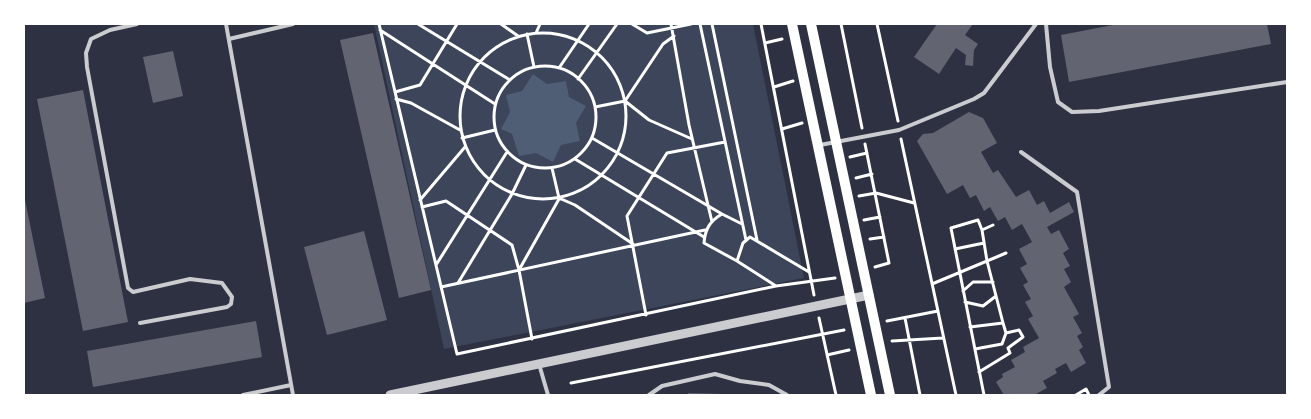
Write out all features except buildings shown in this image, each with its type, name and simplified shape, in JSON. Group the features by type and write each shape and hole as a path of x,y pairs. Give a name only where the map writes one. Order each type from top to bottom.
{"main road":[{"path":"792,24 871,395"},
{"path":"811,24 890,395"}],"street":[{"path":"390,395 869,295"}],"lane":[{"path":"137,24 110,30 91,39 86,54 128,288 133,292 148,290 190,279 222,283 232,297 229,306 140,323"},
{"path":"226,24 293,395"},
{"path":"229,39 293,24"},
{"path":"818,146 899,130 974,99 984,93 1036,24"},
{"path":"1046,24 1050,67 1058,102 1072,112 1100,111 1287,82"},
{"path":"1021,152 1077,192 1109,387 1099,395"},
{"path":"539,364 548,395"},
{"path":"649,395 662,386 715,374 740,381 769,385 787,395"},
{"path":"243,395 291,385"}],"path":[{"path":"378,24 457,354 776,286 811,283"},
{"path":"418,24 510,80"},
{"path":"395,92 420,85 457,24"},
{"path":"501,24 518,36"},
{"path":"536,33 540,24"},
{"path":"558,68 589,24"},
{"path":"578,79 617,24"},
{"path":"632,24 647,33 672,26 692,24"},
{"path":"700,24 746,240"},
{"path":"712,24 757,240"},
{"path":"761,24 811,283 836,395"},
{"path":"877,24 956,395"},
{"path":"672,26 693,139 712,222"},
{"path":"380,30 496,104"},
{"path":"536,33 558,34 578,40 597,52 615,74 625,101 625,128 617,153 602,174 582,190 559,198 535,200 512,194 490,181 475,166 462,138 460,130 461,100 465,85 480,61 497,46 518,36 536,33"},
{"path":"527,34 534,67"},
{"path":"595,107 625,101 663,44 674,36"},
{"path":"765,43 785,38"},
{"path":"534,67 558,68 578,79 590,94 595,107 596,123 592,138 575,158 552,168 526,165 507,152 495,130 496,104 501,91 510,80 521,72 534,67"},
{"path":"774,86 794,81"},
{"path":"396,99 411,103 460,130"},
{"path":"625,101 649,120 693,139"},
{"path":"782,129 802,123"},
{"path":"462,138 495,130"},
{"path":"592,138 708,207 743,224"},
{"path":"646,315 627,216 667,153 725,142"},
{"path":"420,200 465,147"},
{"path":"436,265 507,152"},
{"path":"849,157 867,153"},
{"path":"575,158 704,237"},
{"path":"458,283 512,194 526,165"},
{"path":"520,270 559,198 552,168"},
{"path":"854,179 872,174"},
{"path":"857,196 876,193 914,203"},
{"path":"559,198 575,205 633,244"},
{"path":"422,206 446,201 512,245 520,270 532,338"},
{"path":"722,214 706,230 704,243 776,286"},
{"path":"862,221 880,216"},
{"path":"975,349 1002,344 1006,333 978,220 951,228 984,395"},
{"path":"982,230 993,225"},
{"path":"441,287 694,230 706,230"},
{"path":"736,261 742,243 750,237 810,272"},
{"path":"866,240 884,237"},
{"path":"955,248 984,243"},
{"path":"932,284 1006,253"},
{"path":"963,291 974,282 992,282"},
{"path":"965,302 983,306 996,295"},
{"path":"875,324 938,311"},
{"path":"905,318 920,395"},
{"path":"970,328 1003,323"},
{"path":"571,382 857,328"},
{"path":"979,372 1010,353 1008,348 1023,337 1019,330 1006,333"},
{"path":"1076,395 1086,389 1090,395"}],"shaded area":[{"path":"374,24 753,24 804,278 444,349"},
{"path":"533,74 547,84 566,81 569,97 586,106 576,123 580,141 561,145 553,162 536,153 519,156 512,134 501,129 510,112 506,95 522,91"}]}
